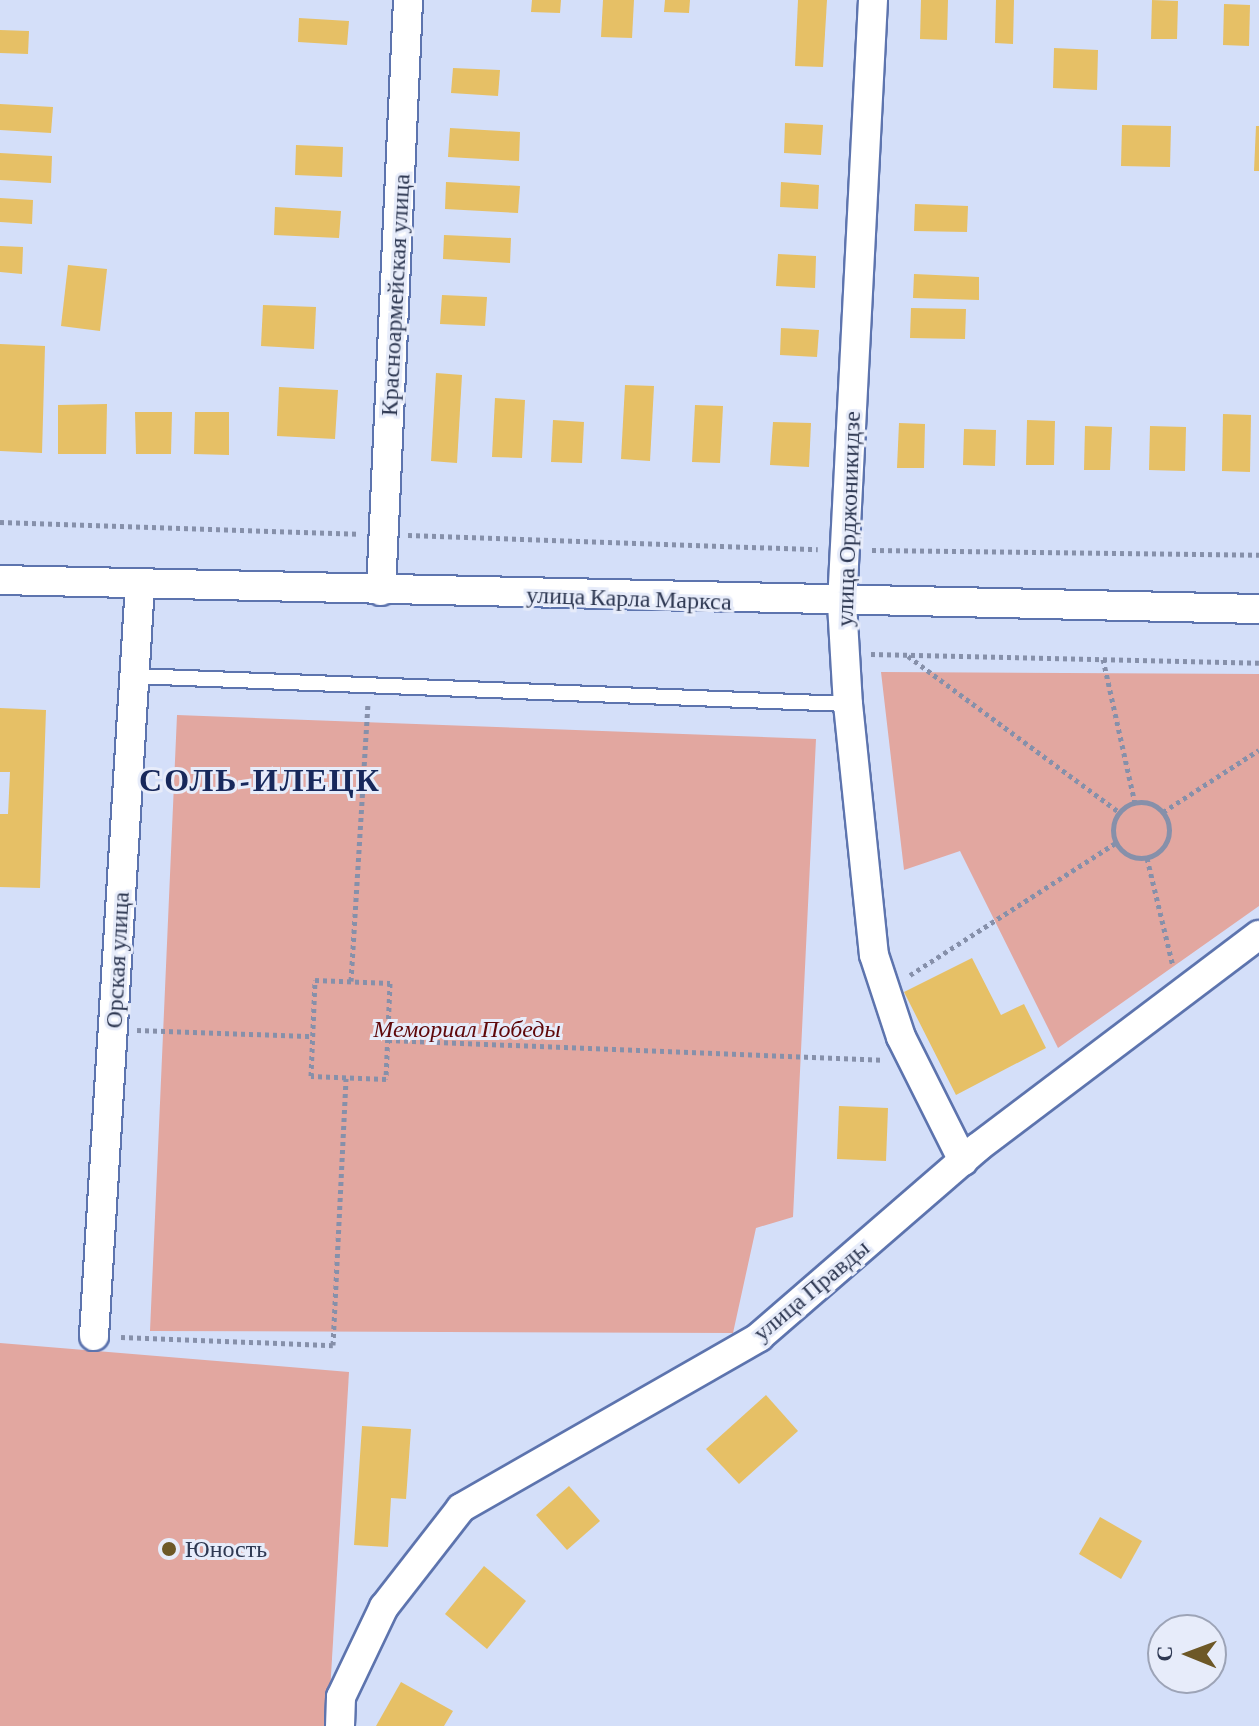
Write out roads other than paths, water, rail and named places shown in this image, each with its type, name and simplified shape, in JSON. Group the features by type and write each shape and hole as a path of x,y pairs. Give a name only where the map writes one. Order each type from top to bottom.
{"street":[{"name":"Красноармейская улица","path":"381,591 408,0"},
{"name":"улица Орджоникидзе","path":"873,0 842,604 848,704 874,955 913,1062 963,1161"},
{"name":"улица Карла Маркса","path":"0,580 842,604 1259,609"},
{"name":"Орская улица","path":"94,1336 140,584"},
{"name":"улица Правды","path":"340,1726 341,1697 384,1607 461,1508 759,1337 963,1161 1259,935"}],"lane":[{"path":"134,676 848,704"}],"place":[{"name":"Юность","path":"169,1549"}],"district":[{"name":"СОЛЬ-ИЛЕЦК","path":"260,780"}],"park label":[{"name":"Мемориал Победы","path":"467,1029"}]}
